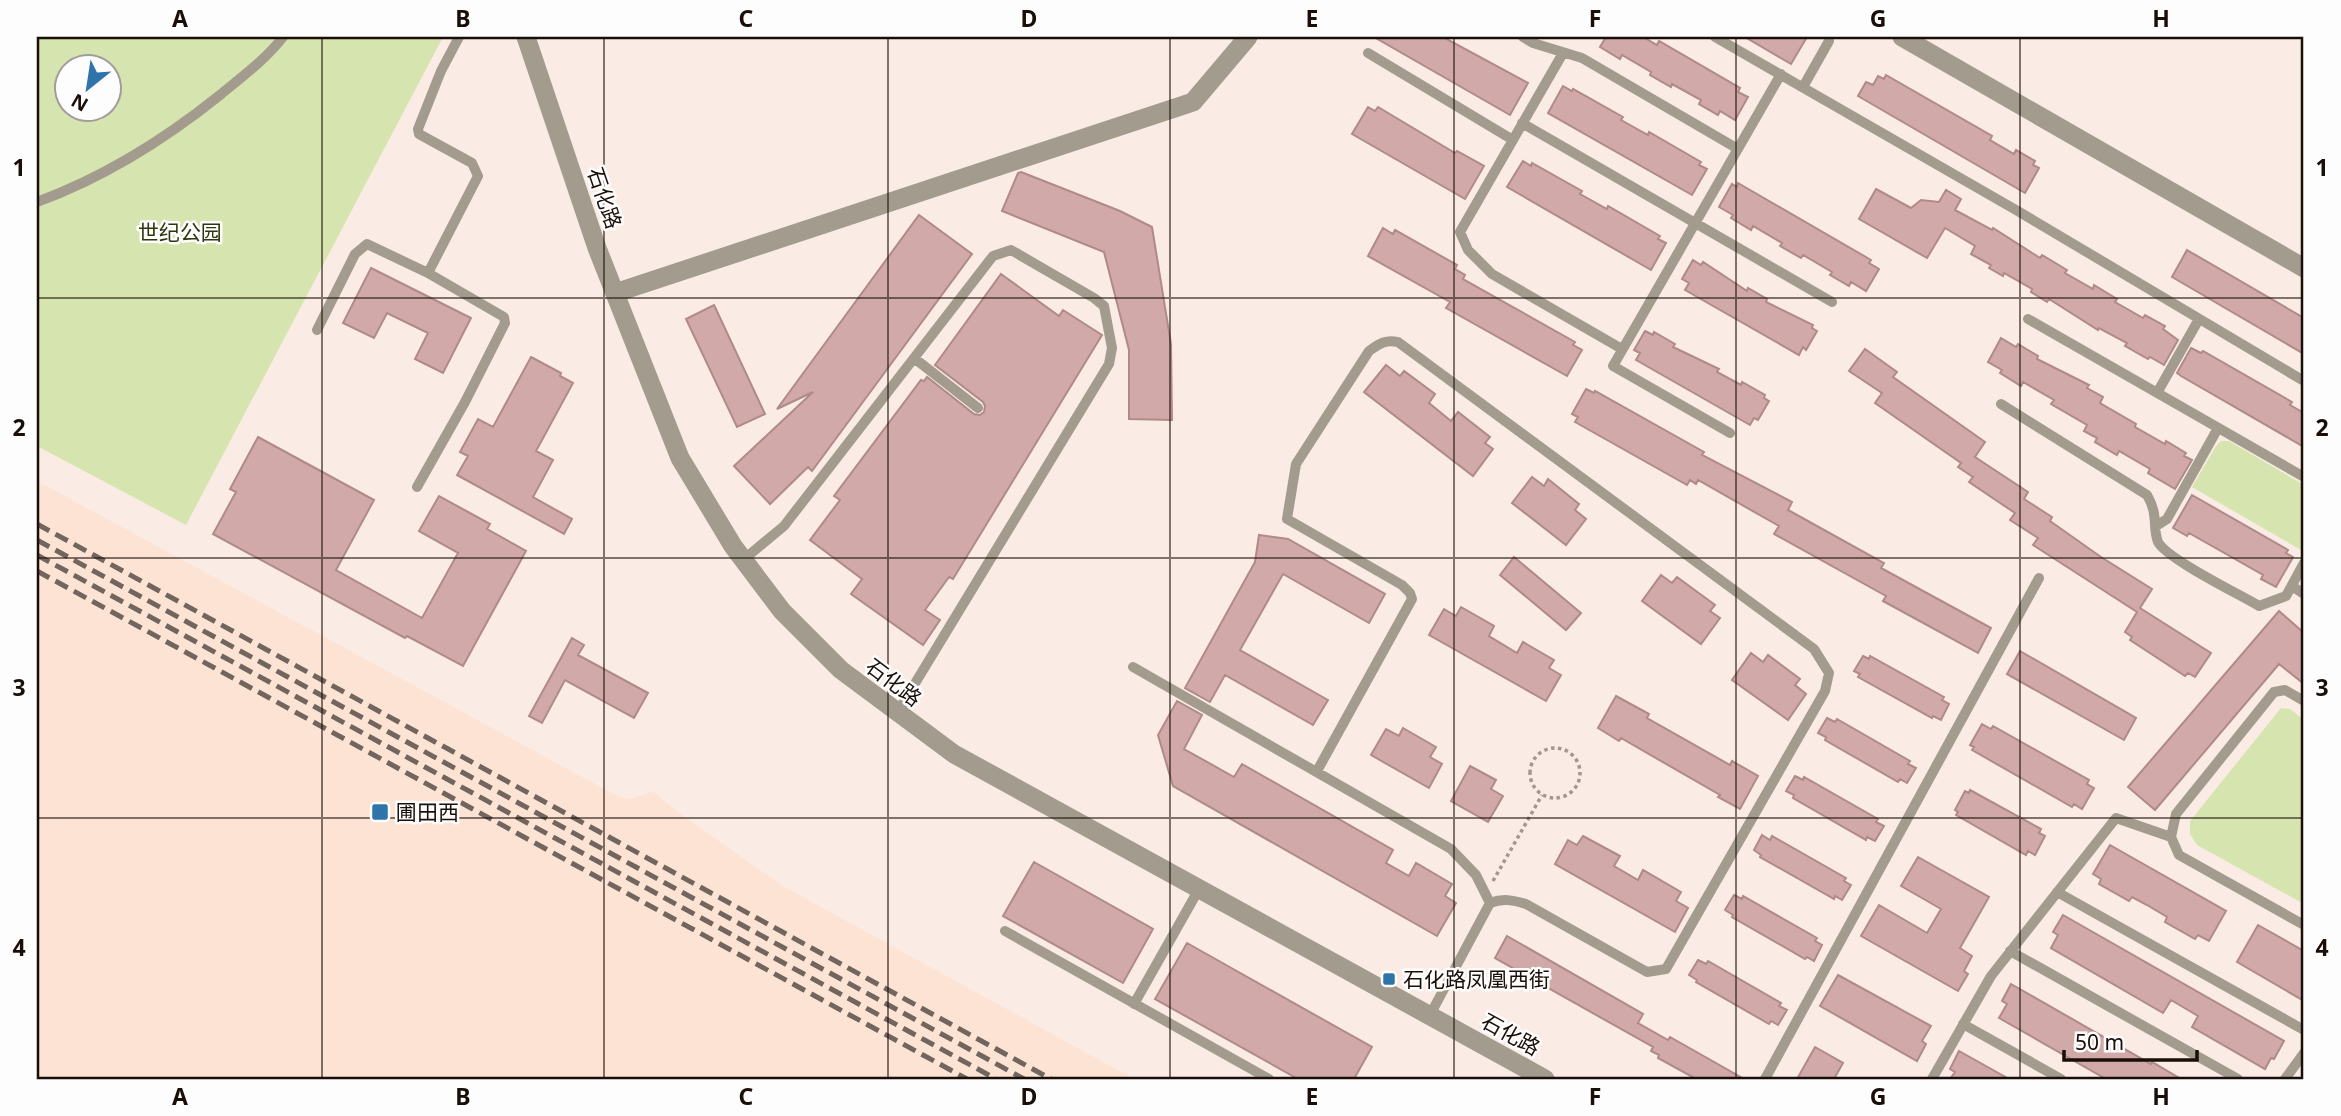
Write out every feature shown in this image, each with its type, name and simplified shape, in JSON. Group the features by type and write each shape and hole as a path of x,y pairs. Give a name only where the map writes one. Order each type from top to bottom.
{"street":[{"name":"石化路","path":"526,37 597,248 680,458 743,560 782,611 841,670 954,754 1545,1079"},
{"path":"615,293 1194,102 1248,37"},
{"path":"1902,37 2304,268"}],"lane":[{"path":"37,202 96,178 161,139 268,57 283,37"},
{"path":"428,273 478,176 472,163 419,134 418,129 441,71 459,37"},
{"path":"1522,37 1582,58 1738,149"},
{"path":"1715,37 2016,210 2304,381"},
{"path":"1802,87 1829,41"},
{"path":"1368,53 1513,139"},
{"path":"1563,53 1460,232 1468,250 1492,274 1622,349"},
{"path":"1730,433 1613,366 1781,74"},
{"path":"1522,123 1832,302"},
{"path":"317,330 355,254 367,244 428,273 504,317 505,323 465,402 417,487"},
{"path":"743,560 784,526 993,256 1011,250 1104,306 1112,348 1109,364 897,714"},
{"path":"2028,319 2304,477"},
{"path":"2157,393 2199,319"},
{"path":"1317,771 1412,599 1402,585 1287,519 1287,509 1296,464 1369,351 1390,340 1409,350 1814,649 1829,673 1825,691 1666,969 1647,972 1526,904 1513,900 1488,899"},
{"path":"914,358 978,408"},
{"path":"2001,404 2147,495 2154,507 2158,542 2171,555 2259,606 2286,596 2304,564"},
{"path":"2156,526 2167,519 2218,428"},
{"path":"1765,1079 2039,578"},
{"path":"2291,586 2304,594"},
{"path":"1133,667 1451,849 1476,876 1488,899"},
{"path":"2304,701 2285,690 2274,692 2176,814 2171,837 2179,855 2304,925"},
{"path":"1932,1079 1991,976 2116,818 2171,837"},
{"path":"1134,1004 1199,889"},
{"path":"2057,892 2304,1030"},
{"path":"1430,1015 1488,899"},
{"path":"1005,931 1269,1079"},
{"path":"2010,951 2238,1079"},
{"path":"1963,1024 2062,1079"},
{"path":"2285,1079 2304,1052"}],"path":[{"path":"1552,747 1569,751 1575,757 1581,772 1576,788 1564,797 1549,798 1542,795 1532,785 1532,761 1544,750 1552,747"},
{"path":"1488,899 1542,795"}],"shaded area":[{"name":"圃田西","path":"37,481 619,797 632,799 652,791 781,885 1134,1079 37,1079"}],"green space":[{"name":"世纪公园","path":"37,37 443,37 186,525 37,446"},
{"path":"2221,441 2229,441 2304,485 2304,545 2301,550 2192,487"},
{"path":"2281,708 2290,709 2304,720 2304,904 2197,845 2190,834 2190,821"}],"building":[{"path":"1374,37 1443,37 1528,83 1510,115"},
{"path":"1606,37 1643,37 1657,45 1659,41 1740,88 1738,92 1748,97 1735,120 1720,111 1718,115 1699,104 1701,100 1672,84 1671,87 1622,55 1620,59 1600,47"},
{"path":"1745,37 1807,37 1791,64"},
{"path":"1886,75 1992,136 1990,140 2014,154 2016,150 2035,161 2033,165 2039,168 2025,193 1858,96 1866,82 1873,85 1878,76 1884,79"},
{"path":"1563,86 1572,91 1573,89 1623,117 1621,120 1648,135 1649,132 1701,162 1699,165 1707,169 1692,195 1548,113"},
{"path":"1368,107 1375,111 1378,107 1455,153 1457,151 1484,166 1465,199 1352,134"},
{"path":"1523,161 1531,166 1532,163 1582,191 1580,194 1607,209 1608,206 1660,236 1658,239 1666,243 1651,270 1507,187"},
{"path":"1018,173 1120,211 1152,227 1171,344 1172,420 1129,419 1129,350 1104,252 1002,211"},
{"path":"1738,183 1871,260 1869,263 1879,269 1866,291 1851,282 1849,286 1830,275 1832,272 1803,255 1801,258 1780,246 1782,243 1753,226 1751,230 1731,218 1733,215 1719,207 1732,184 1737,187"},
{"path":"1876,189 1911,208 1921,200 1939,202 1946,190 1961,199 1955,210 1992,230 1993,228 2040,258 2042,255 2067,270 2065,273 2093,289 2094,285 2117,299 2115,302 2143,318 2145,315 2165,326 2163,329 2178,340 2164,365 2150,357 2148,359 2125,346 2127,343 2099,328 2098,330 2049,299 2047,302 2031,292 2032,289 2004,273 2003,276 1989,268 1991,265 1971,254 1975,246 1945,228 1927,258 1859,219"},
{"path":"919,215 972,254 812,471 808,467 770,504 734,466 813,392 777,409"},
{"path":"1383,228 1393,234 1395,230 1457,265 1455,269 1465,275 1463,279 1575,342 1573,345 1582,350 1567,376 1446,308 1450,302 1368,256"},
{"path":"2187,250 2304,318 2304,354 2172,277"},
{"path":"1693,260 1701,265 1703,262 1747,291 1748,288 1767,299 1766,302 1813,325 1812,328 1817,331 1806,350 1803,347 1799,355 1685,290 1689,283 1682,279"},
{"path":"371,268 471,318 443,373 415,359 428,333 387,313 374,338 343,323"},
{"path":"1001,274 1059,316 1063,310 1102,335 953,579 949,577 925,610 940,620 923,645 851,594 862,579 810,540 840,500 834,496 921,380 924,381 927,377 974,414 980,415 984,412 983,402 935,365"},
{"path":"714,305 765,414 737,427 686,319"},
{"path":"1645,331 1653,335 1654,332 1675,344 1673,347 1719,369 1717,372 1765,395 1764,398 1769,401 1758,420 1754,418 1750,425 1636,360 1640,353 1634,350"},
{"path":"2001,338 2016,347 2018,344 2038,356 2037,359 2089,385 2087,388 2103,397 2100,403 2136,424 2135,427 2186,453 2184,456 2192,460 2175,489 2148,473 2150,469 2119,451 2117,455 2095,442 2097,438 2084,431 2087,425 2051,404 2054,400 2023,382 2021,386 2000,373 2002,370 1988,362"},
{"path":"2191,348 2201,353 2203,351 2292,402 2290,405 2304,413 2304,447 2177,373"},
{"path":"1865,349 1897,372 1893,377 1985,442 1975,457 2028,492 2024,499 2052,517 2050,521 2152,589 2140,608 2211,653 2195,677 2188,673 2185,676 2130,640 2132,637 2125,632 2137,612 2033,545 2038,538 2010,520 2015,513 1969,482 1973,477 1958,467 1961,463 1875,403 1882,393 1849,371"},
{"path":"531,357 561,373 560,376 573,383 536,451 553,460 533,497 572,519 564,534 457,475 468,456 460,452 478,419 493,427"},
{"path":"1386,365 1400,376 1404,371 1435,394 1429,403 1451,421 1458,412 1490,437 1485,443 1493,449 1473,476 1364,392"},
{"path":"1586,389 1594,393 1595,391 1704,452 1702,455 1792,502 1788,510 1884,563 1881,568 1991,628 1978,653 1883,601 1886,596 1774,534 1779,526 1698,480 1696,484 1690,480 1687,485 1575,422 1578,417 1572,414"},
{"path":"258,437 374,500 336,570 422,618 458,553 419,531 439,496 490,524 487,529 526,551 463,666 407,636 405,638 213,534 236,492 230,489"},
{"path":"1532,477 1544,486 1548,479 1579,504 1575,510 1586,519 1566,545 1512,503"},
{"path":"2192,495 2288,550 2286,553 2293,557 2276,587 2261,579 2263,575 2189,533 2187,536 2173,528"},
{"path":"1259,535 1288,539 1385,594 1369,623 1283,574 1240,650 1328,700 1313,725 1225,675 1210,702 1185,688 1255,562"},
{"path":"1514,557 1581,613 1566,630 1500,575"},
{"path":"1661,575 1672,583 1677,577 1715,605 1710,611 1720,618 1701,644 1642,601"},
{"path":"1461,607 1494,626 1489,636 1517,653 1523,642 1554,660 1549,668 1561,675 1546,701 1429,635 1444,609 1456,616"},
{"path":"2279,611 2304,633 2304,684 2279,664 2155,810 2128,787"},
{"path":"572,638 584,645 578,655 648,693 634,718 565,680 542,723 529,716"},
{"path":"2020,651 2136,718 2124,740 2007,674"},
{"path":"1751,653 1763,662 1768,655 1800,679 1795,685 1806,694 1788,720 1732,680"},
{"path":"1863,656 1869,659 1870,656 1944,697 1942,700 1949,704 1941,720 1933,716 1932,718 1858,677 1860,674 1854,671"},
{"path":"1616,696 1649,714 1647,718 1730,765 1732,761 1758,776 1740,809 1621,738 1619,741 1598,728"},
{"path":"1177,701 1202,715 1184,749 1234,777 1242,764 1393,850 1386,863 1409,876 1416,863 1452,884 1445,896 1456,903 1437,936 1173,786 1158,735"},
{"path":"1827,718 1835,722 1837,719 1910,761 1908,764 1916,768 1907,783 1900,779 1898,782 1825,740 1826,737 1818,733"},
{"path":"1982,724 1991,729 1993,726 2089,780 2087,784 2094,788 2082,809 2074,804 2072,807 1972,750 1974,747 1970,745"},
{"path":"1403,728 1436,747 1430,757 1442,764 1429,788 1371,755 1386,729 1399,736"},
{"path":"1470,766 1496,780 1491,789 1503,796 1488,822 1451,801"},
{"path":"1795,776 1803,780 1804,777 1878,819 1876,822 1884,826 1875,841 1867,837 1866,840 1793,798 1794,795 1786,791"},
{"path":"1970,790 2041,829 2039,833 2045,836 2035,855 2028,851 2026,855 1956,815 1958,812 1955,810 1965,791 1969,793"},
{"path":"1762,835 1770,840 1772,836 1846,878 1844,881 1851,885 1842,900 1835,896 1834,899 1760,857 1754,850"},
{"path":"1583,836 1620,856 1614,866 1638,880 1643,870 1681,892 1676,901 1688,908 1675,932 1555,864 1568,840 1577,845"},
{"path":"2110,845 2226,911 2209,941 2198,935 2195,939 2165,922 2167,917 2147,905 2132,897 2129,901 2099,884 2101,879 2093,874"},
{"path":"1918,857 1989,897 1960,948 1972,956 1964,971 1968,974 1958,991 1861,936 1879,905 1927,933 1941,909 1901,886"},
{"path":"1034,862 1153,929 1123,983 1003,916"},
{"path":"1734,895 1742,899 1743,896 1817,938 1815,941 1822,945 1814,961 1807,957 1805,959 1732,917 1733,915 1725,910"},
{"path":"2063,915 2284,1041 2274,1059 2271,1058 2265,1069 2192,1027 2198,1016 2171,1000 2163,1013 2051,948 2058,935 2053,932"},
{"path":"2258,925 2304,951 2304,1001 2237,962"},
{"path":"1507,936 1643,1014 1638,1023 1668,1040 1670,1037 1744,1079 1696,1079 1658,1058 1659,1055 1651,1051 1653,1047 1495,958"},
{"path":"1187,943 1372,1047 1354,1079 1298,1079 1155,999"},
{"path":"1698,960 1706,964 1708,961 1781,1003 1779,1006 1787,1010 1778,1025 1771,1021 1769,1024 1696,982 1697,980 1689,975"},
{"path":"1838,975 1931,1026 1922,1041 1926,1044 1917,1061 1820,1006"},
{"path":"2011,984 2181,1079 2106,1079 1999,1018 2007,1004 2002,1001"},
{"path":"1815,1047 1843,1063 1834,1079 1797,1079"},
{"path":"1959,1051 2009,1079 1950,1079 1955,1072 1950,1069"}],"railway":[{"path":"37,524 1051,1079"},
{"path":"37,540 1024,1079"},
{"path":"37,555 996,1079"},
{"path":"37,571 967,1079"}],"place":[{"name":"圃田西","path":"380,812"},
{"name":"石化路凤凰西街","path":"1389,979"}]}
